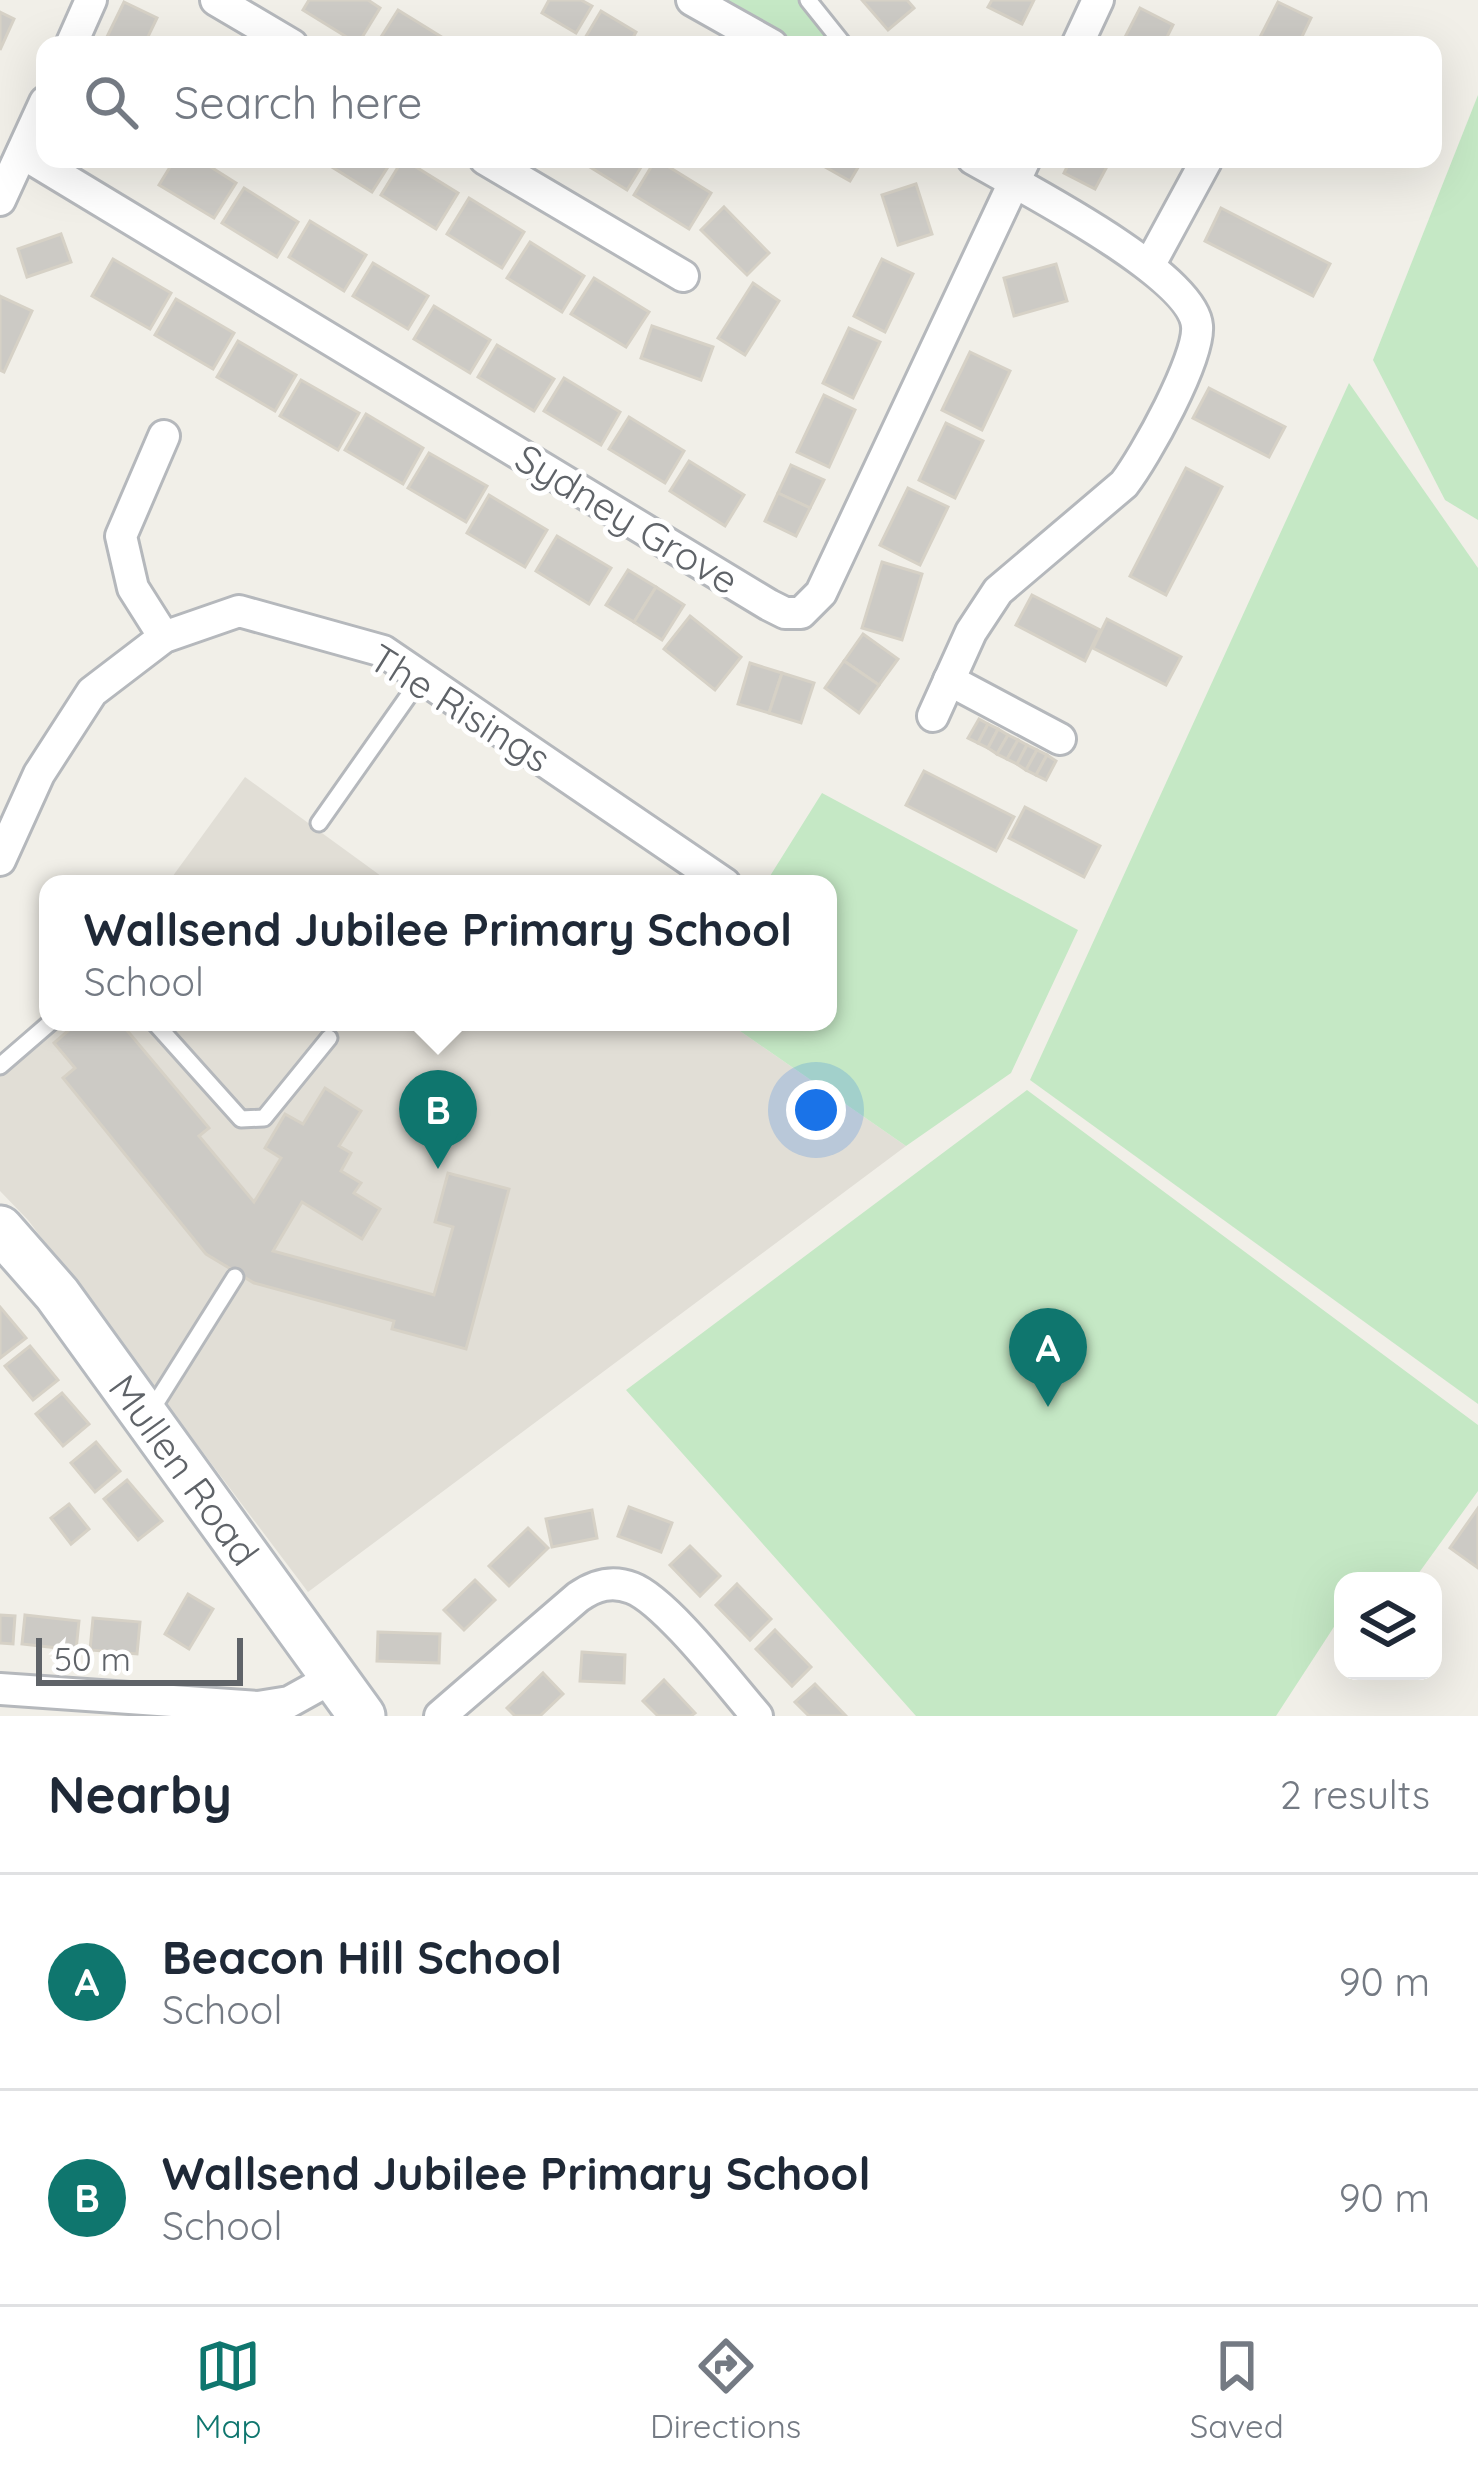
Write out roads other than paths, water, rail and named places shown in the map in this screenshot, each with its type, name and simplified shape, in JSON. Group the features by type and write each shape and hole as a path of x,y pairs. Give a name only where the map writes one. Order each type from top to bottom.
{"street":[{"path":"75,36 92,0"},
{"path":"216,0 277,36"},
{"path":"692,0 756,36"},
{"path":"1082,36 1098,0"},
{"path":"0,200 36,122"},
{"name":"Sydney Grove","path":"22,153 36,161"},
{"name":"Sydney Grove","path":"47,168 785,613 801,613 821,593 1020,171"},
{"path":"500,168 683,276"},
{"path":"1149,266 1202,168"},
{"path":"933,716 971,632 998,591 1124,484 1137,467 1196,344 1198,328 1185,296 1020,171"},
{"path":"164,436 121,536 133,588 164,637"},
{"name":"The Risings","path":"0,860 39,774 92,692 164,637 239,610 383,651 712,875"},
{"path":"949,680 1060,739"},
{"name":"Mullen Road","path":"0,1229 57,1294 362,1716"},
{"path":"440,1716 578,1597 614,1584 650,1598 758,1716"},
{"path":"0,1689 258,1708 289,1702 334,1678"}],"lane":[{"path":"808,0 837,36"},
{"path":"319,823 421,678"},
{"path":"0,1066 41,1031"},
{"path":"162,1031 241,1119 264,1118 328,1038"},
{"path":"148,1417 235,1277"}],"place":[{"name":"Wallsend Jubilee Primary School","path":"438,1169"},
{"name":"Beacon Hill School","path":"1048,1407"}]}
